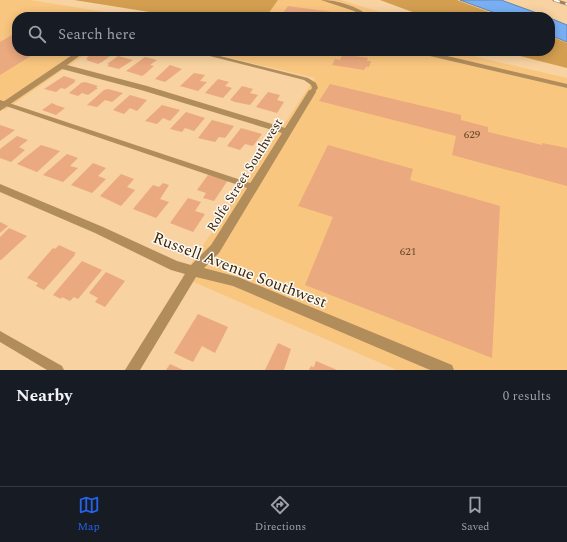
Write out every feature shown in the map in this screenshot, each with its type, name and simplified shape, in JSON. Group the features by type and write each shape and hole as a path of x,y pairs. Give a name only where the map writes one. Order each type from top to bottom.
{"street":[{"path":"324,0 359,12"},
{"path":"2,105 76,56"},
{"path":"438,56 567,86"},
{"path":"61,66 144,88 288,132"},
{"name":"Rolfe Street Southwest","path":"132,370 193,271 215,249 312,92"},
{"name":"Russell Avenue Southwest","path":"0,188 99,230 175,266 234,282 447,370"}],"lane":[{"path":"213,56 306,79 314,84 315,88 312,92"},
{"path":"2,105 253,187"},
{"path":"0,336 58,370"}],"shaded area":[{"path":"0,0 30,0 105,12 12,12 12,56 83,56 5,110 0,109"},
{"path":"74,0 278,0 270,12 150,12"},
{"path":"278,0 341,0 380,12 270,12"},
{"path":"380,0 457,0 489,12 412,12"},
{"path":"555,38 567,43 567,68 520,56 555,56"},
{"path":"223,56 473,56 567,78 567,370 397,370 182,277 315,78"}],"water":[{"path":"460,0 501,0 534,12 492,12"},
{"path":"555,20 567,25 567,42 555,37"}],"building":[{"path":"288,6 332,12 284,12"},
{"path":"12,35 12,56 31,56 0,75 0,42"},
{"path":"89,56 110,56 98,64 86,60 88,59 86,58"},
{"path":"118,56 133,60 119,69 107,66 109,64 107,64"},
{"path":"342,56 356,56 368,58 367,61 371,61 369,67 366,67 364,70 332,65 335,59 340,60"},
{"path":"145,57 157,60 150,65 154,66 145,74 142,76 126,71"},
{"path":"170,65 182,69 165,82 155,79"},
{"path":"194,73 205,75 200,81 207,82 198,91 180,86"},
{"path":"64,76 76,80 65,89 61,88 56,92 44,89"},
{"path":"218,79 229,82 225,86 232,88 223,98 205,93"},
{"path":"85,82 98,86 96,88 98,88 88,95 82,93 78,96 69,93 81,83"},
{"path":"330,84 461,115 461,120 488,127 488,132 542,145 542,143 567,148 567,186 452,155 456,136 319,101"},
{"path":"242,86 253,89 250,93 258,95 250,105 230,100"},
{"path":"108,89 123,93 112,102 105,100 97,107 87,105 104,90"},
{"path":"268,92 280,95 277,100 284,102 277,113 256,107"},
{"path":"130,95 147,100 137,111 130,108 124,114 113,110"},
{"path":"52,103 65,108 56,115 42,110"},
{"path":"162,105 180,110 170,121 163,118 157,124 145,121"},
{"path":"186,112 205,118 194,131 185,128 182,132 170,129"},
{"path":"212,120 234,126 225,138 219,137 215,142 198,138"},
{"path":"0,125 15,130 0,141"},
{"path":"241,128 262,134 253,146 245,144 240,150 227,146"},
{"path":"17,136 28,140 19,147 25,150 11,162 0,158 0,149"},
{"path":"41,145 60,151 37,172 17,164"},
{"path":"328,145 413,169 410,180 500,206 492,358 305,285 333,217 298,206"},
{"path":"67,154 78,158 70,166 78,168 63,182 43,175"},
{"path":"93,163 106,168 98,176 106,179 92,193 71,185"},
{"path":"121,174 134,179 127,187 135,190 121,206 100,196"},
{"path":"208,175 228,180 214,201 203,198 206,193 197,190"},
{"path":"163,183 169,185 160,199 169,202 156,218 133,209 153,185 159,187"},
{"path":"188,198 201,202 195,211 205,214 193,232 170,223"},
{"path":"0,222 8,226 0,233"},
{"path":"9,228 27,236 0,260 0,237"},
{"path":"59,245 76,253 44,290 36,286 38,283 27,278 53,248 55,249"},
{"path":"82,261 102,270 78,299 74,297 70,301 53,295"},
{"path":"106,272 125,281 105,307 95,302 98,298 89,293"},
{"path":"198,314 228,327 215,353 202,346 193,362 174,353"},
{"path":"278,343 291,349 284,370 265,370"},
{"path":"316,361 337,370 309,370 311,366 314,367"},
{"path":"170,364 183,370 166,370"}],"railway":[{"path":"554,0 567,4"}]}
